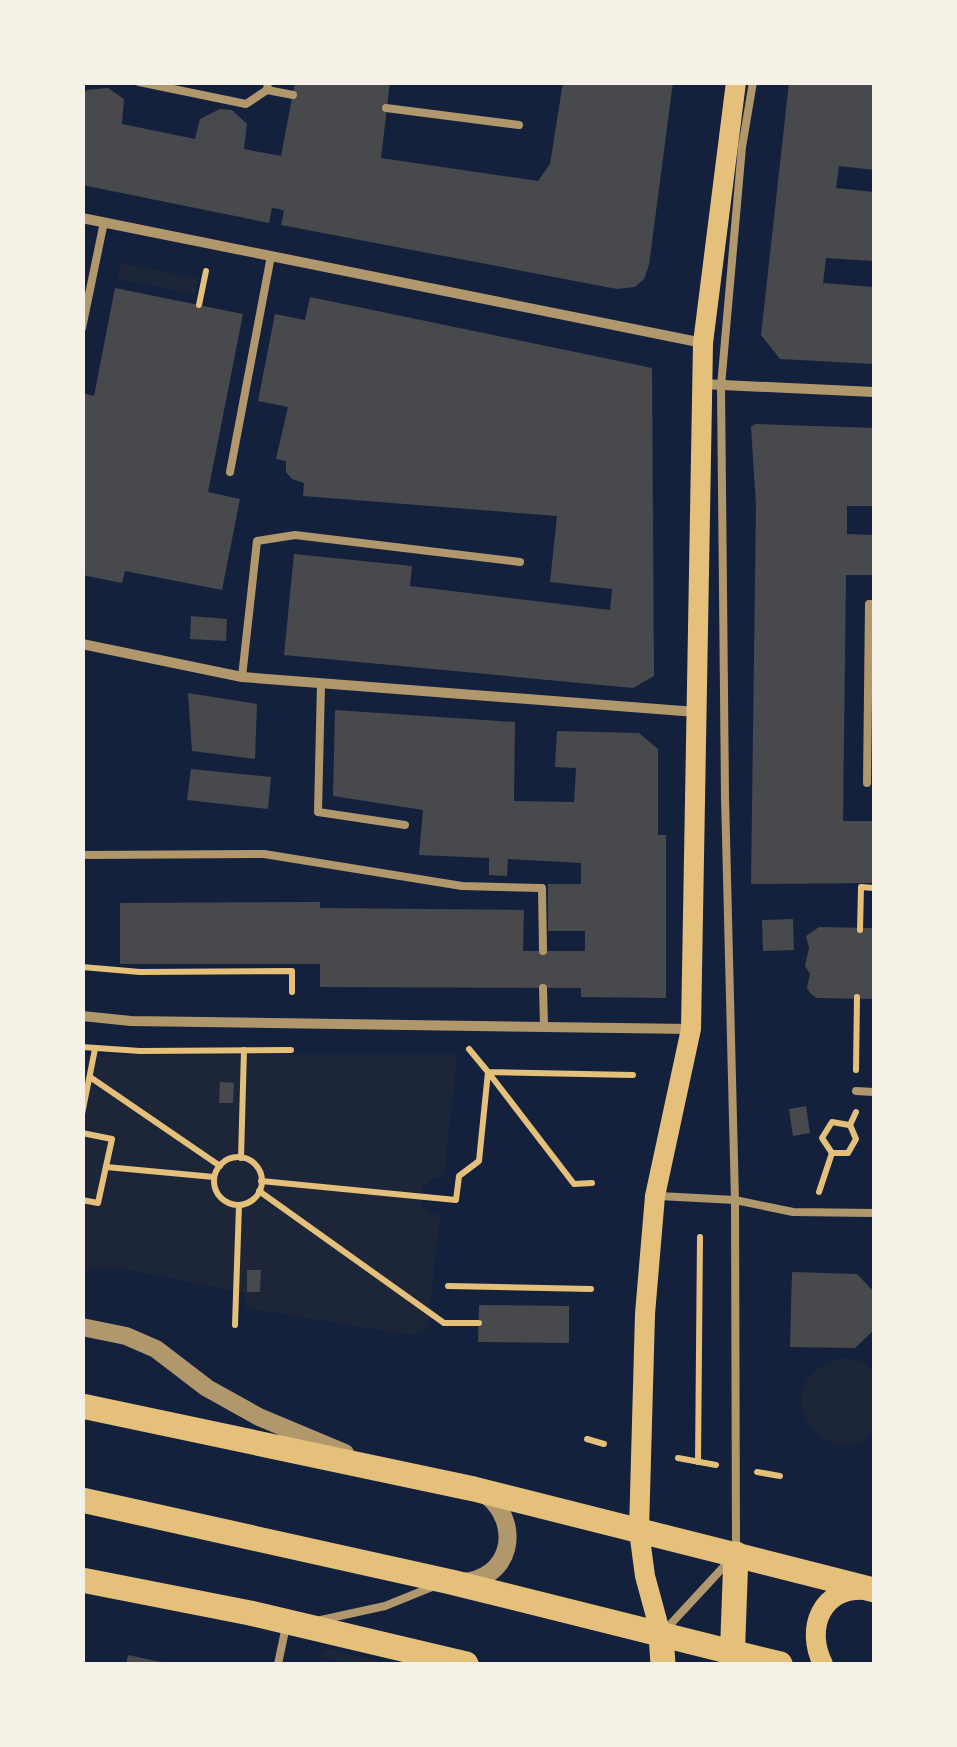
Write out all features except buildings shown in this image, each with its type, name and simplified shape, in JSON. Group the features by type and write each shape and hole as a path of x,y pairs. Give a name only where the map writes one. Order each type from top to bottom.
{"main road":[{"path":"663,1664 661,1635 645,1576 639,1530 645,1314 655,1196 690,1028 697,712 711,385 702,343 736,82"},
{"path":"82,1406 474,1490 874,1590"},
{"path":"82,1500 451,1582 661,1635 732,1658 780,1664"},
{"path":"732,1658 736,1554"},
{"path":"82,1580 466,1664"},
{"path":"823,1664 814,1633 828,1602 841,1593 874,1590"}],"street":[{"path":"82,218 702,343"},
{"path":"711,385 874,392"},
{"path":"82,644 242,677 697,712"},
{"path":"82,1016 131,1021 690,1028"},
{"path":"82,1327 126,1336 156,1349 207,1388 260,1418 378,1468"},
{"path":"451,1582 483,1578 506,1555 508,1523 489,1496 474,1490"}],"lane":[{"path":"140,82 246,104 268,86 292,95"},
{"path":"661,1635 736,1554 736,1200 711,385 753,82"},
{"path":"386,108 519,125"},
{"path":"82,328 104,222"},
{"path":"230,472 270,256"},
{"path":"242,677 257,541 295,536 520,562"},
{"path":"867,784 868,604 874,604"},
{"path":"322,684 318,812 404,825"},
{"path":"82,854 264,854 462,886 542,888 543,951"},
{"path":"543,988 544,1025"},
{"path":"856,1091 874,1092"},
{"path":"655,1196 736,1200 793,1212 874,1213"},
{"path":"278,1664 287,1622 335,1619 451,1582"}],"path":[{"path":"199,305 206,271"},
{"path":"860,930 860,887 874,888"},
{"path":"82,967 140,972 292,971 292,992"},
{"path":"856,1091 857,997"},
{"path":"82,1047 302,1050"},
{"path":"82,1114 94,1048"},
{"path":"457,1048 471,1049 574,1184 592,1184"},
{"path":"241,1158 244,1050"},
{"path":"488,1072 633,1075"},
{"path":"261,1181 456,1200 459,1176 479,1160 488,1072"},
{"path":"90,1077 220,1166"},
{"path":"850,1124 856,1113"},
{"path":"832,1153 822,1138 832,1122 850,1124"},
{"path":"832,1153 848,1153 856,1139 850,1124"},
{"path":"82,1133 112,1138 98,1203 82,1200"},
{"path":"814,1212 832,1153"},
{"path":"241,1158 252,1162 261,1181 259,1191 249,1202 238,1205 220,1197 214,1177 220,1166 241,1158"},
{"path":"106,1166 214,1177"},
{"path":"259,1191 444,1322 479,1323"},
{"path":"235,1325 238,1205"},
{"path":"698,1462 700,1237"},
{"path":"448,1286 591,1289"},
{"path":"587,1439 604,1444"},
{"path":"678,1458 718,1465"},
{"path":"756,1472 780,1476"}],"shaded area":[{"path":"120,263 198,278 195,294 117,279"},
{"path":"82,1055 457,1055 444,1177 432,1179 422,1188 421,1206 440,1217 427,1330 411,1335 246,1308 245,1293 114,1267 82,1267"},
{"path":"844,1358 861,1361 874,1370 874,1432 854,1444 835,1444 819,1435 807,1420 802,1403 805,1384 818,1369"},
{"path":"323,1650 390,1664 349,1664 323,1657"}]}
